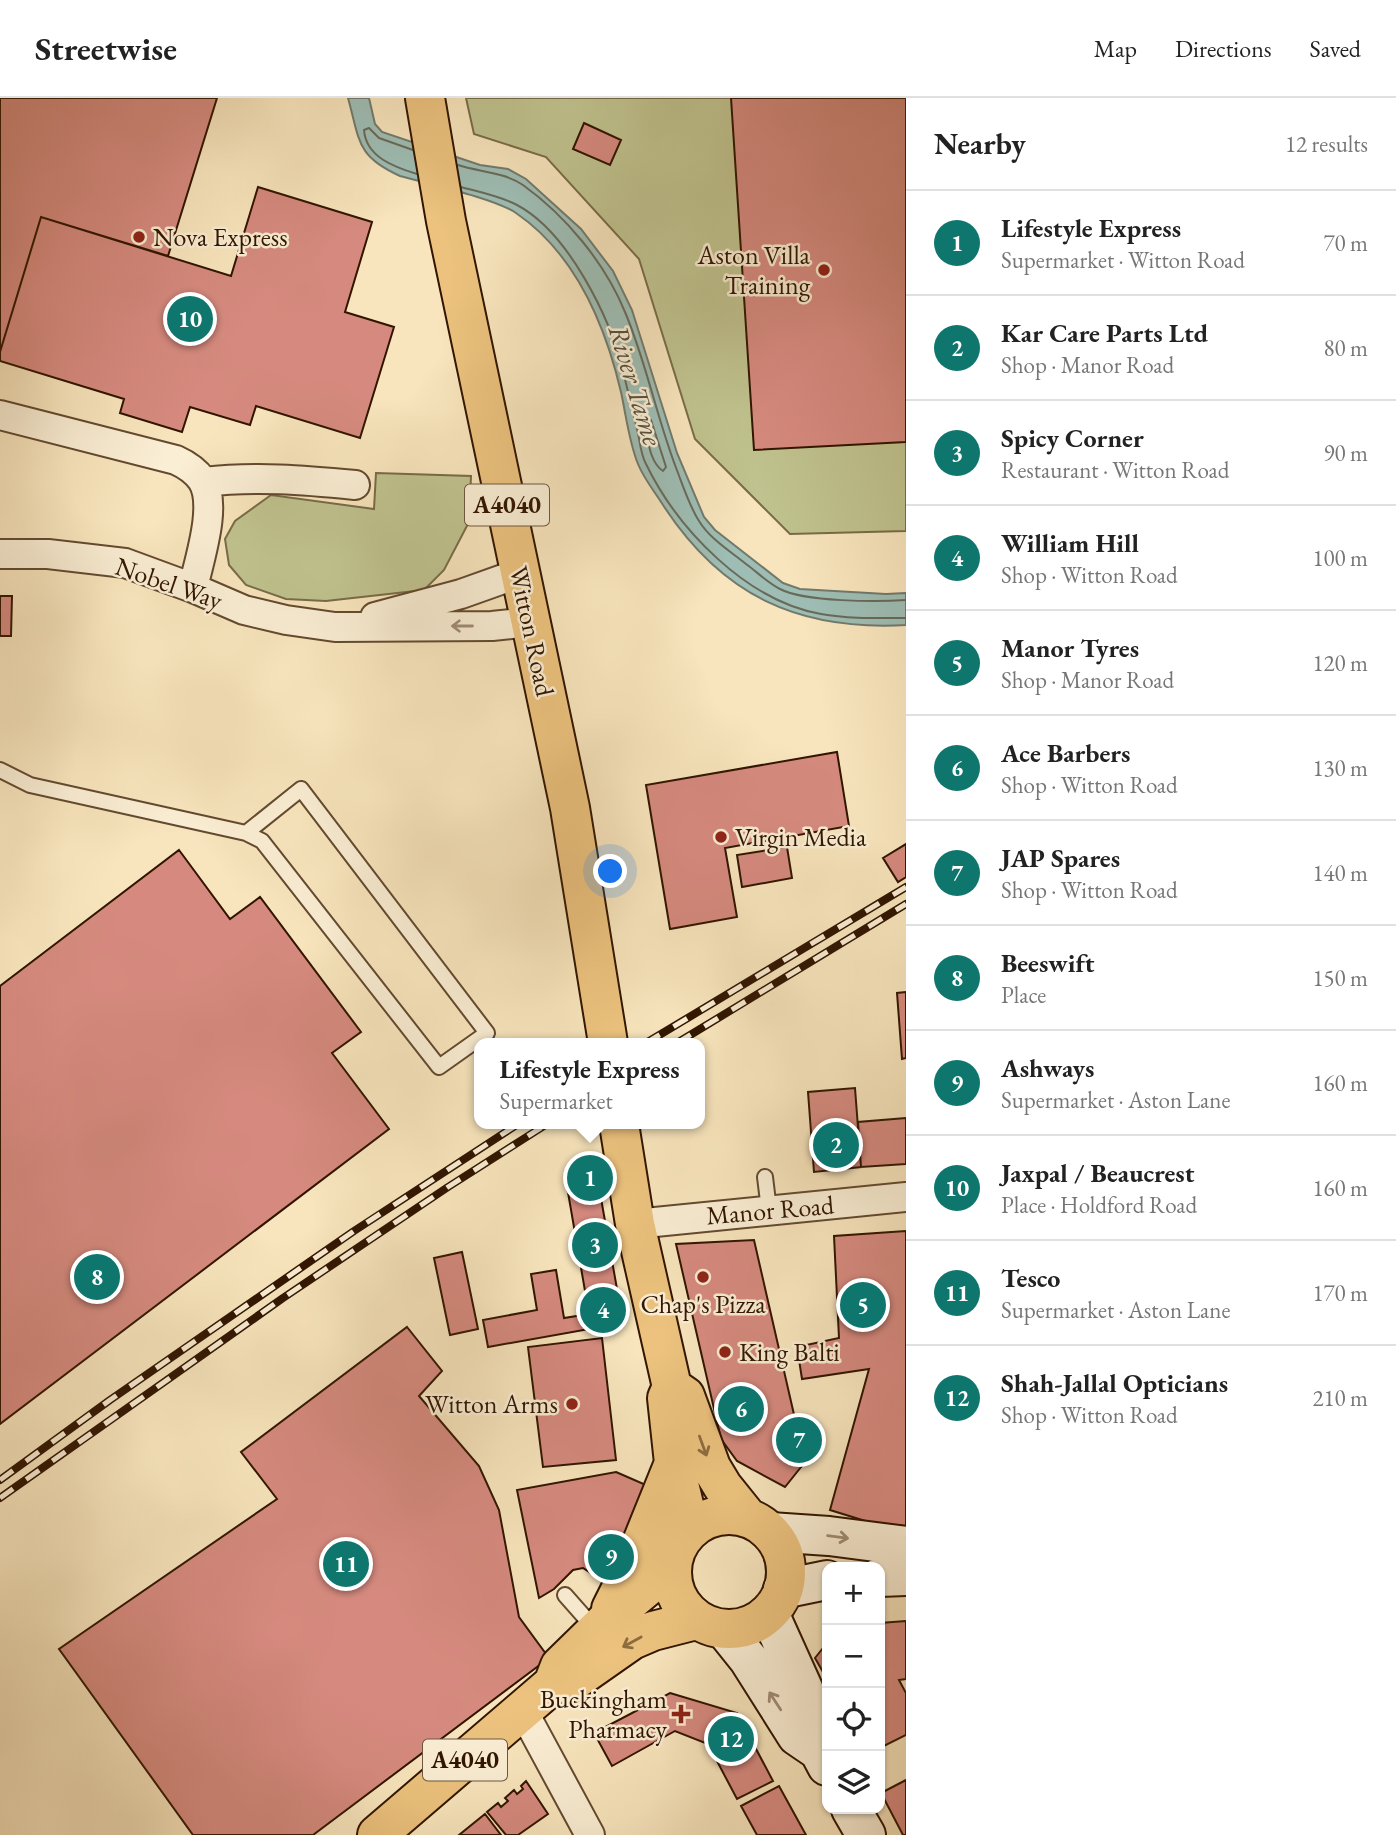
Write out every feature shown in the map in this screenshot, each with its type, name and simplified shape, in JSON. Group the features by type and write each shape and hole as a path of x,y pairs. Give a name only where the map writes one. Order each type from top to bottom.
{"main road":[{"name":"Witton Road","path":"425,98 446,221 570,808 607,1038"},
{"path":"620,1129 635,1224 672,1387 667,1398 674,1464 690,1530"},
{"path":"672,1387 685,1396 711,1467 723,1487 783,1554 786,1574 776,1601 755,1624 740,1629 711,1625"},
{"path":"601,1626 632,1567 674,1464"},
{"path":"822,1757 797,1736 749,1660 711,1625 685,1610 676,1597 671,1566 678,1545 690,1530 709,1518 722,1515 759,1525 906,1546"},
{"name":"A4040","path":"377,1835 553,1684 560,1666 601,1626 671,1566"},
{"path":"885,1577 906,1576"},
{"path":"776,1601 822,1582"},
{"path":"776,1601 820,1726 822,1751"},
{"name":"A4040","path":"553,1684 572,1682 632,1640 653,1631 711,1625"},
{"path":"854,1814 866,1835"}],"street":[{"path":"0,415 176,460 192,468 204,482 208,504 206,528 193,588"},
{"path":"204,482 288,478 355,485"},
{"name":"Nobel Way","path":"0,554 48,554 125,563 244,610 286,620 335,627 492,626 530,622"},
{"name":"Nobel Way","path":"335,627 461,594 520,573"},
{"name":"Manor Road","path":"635,1224 906,1197"},
{"path":"523,1711 590,1835"}],"lane":[{"path":"0,770 30,785 246,833 262,841 439,1067 474,1042"},
{"path":"246,833 301,789 487,1033 480,1038"},
{"path":"765,1177 769,1210"},
{"path":"565,1595 601,1626"}],"green space":[{"path":"466,98 906,98 906,531 790,534 695,439 639,259 546,157 474,134"},
{"path":"376,473 471,476 469,522 444,570 424,590 326,601 286,599 246,585 229,565 225,539 235,521 271,495 374,509"}],"water":[{"name":"River Tame","path":"348,98 369,98 375,124 382,132 480,165 508,169 526,179 581,229 613,271 632,310 677,453 704,517 715,530 783,583 800,589 906,593 906,625 831,622 798,614 766,601 738,585 711,563 686,537 640,470 632,447 614,366 597,316 585,292 555,249 537,230 506,207 400,176 375,161 362,146"}],"building":[{"name":"Nova Express","path":"0,98 217,98 168,256 41,217 0,352"},
{"name":"Aston Villa Training","path":"731,98 906,98 906,442 754,450"},
{"path":"584,123 621,140 610,165 573,149"},
{"path":"258,187 372,222 345,312 394,327 360,438 256,406 250,425 190,407 182,432 120,413 124,399 0,361 0,352 41,217 231,276"},
{"path":"0,596 12,596 11,636 0,636"},
{"name":"Virgin Media","path":"837,752 849,826 725,848 737,917 670,929 646,785"},
{"path":"906,844 906,877 898,882 883,858"},
{"path":"787,847 792,878 742,887 737,855"},
{"path":"179,850 230,919 260,897 361,1032 332,1053 389,1129 0,1424 0,986"},
{"path":"906,992 906,1058 902,1059 897,993"},
{"path":"855,1088 861,1167 814,1172 808,1092"},
{"path":"906,1118 906,1164 861,1167 858,1122"},
{"path":"596,1170 623,1323 488,1347 483,1320 537,1310 531,1274 556,1270 564,1318 589,1314 565,1175"},
{"path":"906,1231 906,1526 875,1524 830,1510 869,1369 802,1379 797,1347 839,1338 834,1236"},
{"path":"754,1240 798,1432 821,1442 785,1487 737,1461 721,1439 676,1244"},
{"path":"462,1252 478,1329 450,1335 434,1258"},
{"path":"407,1327 442,1371 419,1396 479,1466 499,1510 519,1617 549,1658 313,1835 193,1835 59,1649 277,1499 241,1452"},
{"name":"Witton Arms","path":"602,1338 616,1460 543,1467 528,1347"},
{"path":"616,1472 646,1485 612,1587 583,1568 573,1570 554,1589 539,1598 517,1490"},
{"path":"906,1621 906,1679 899,1680 906,1693 906,1735 885,1746 885,1625 885,1623"},
{"path":"822,1649 822,1670 815,1658"},
{"path":"670,1693 737,1713 773,1781 737,1799 708,1744 675,1731 612,1766 594,1733"},
{"path":"906,1780 906,1835 903,1835 885,1801 885,1791"},
{"path":"526,1781 548,1814 518,1835 506,1835 487,1812 498,1803 501,1807 508,1801 505,1798 514,1790 517,1794 523,1789 521,1786"},
{"path":"779,1786 806,1835 757,1835 741,1806"},
{"path":"485,1814 501,1835 459,1835"}],"railway":[{"path":"654,1038 906,887"},
{"path":"685,1038 906,904"},
{"path":"0,1480 110,1400 354,1231 510,1129"},
{"path":"0,1498 283,1298 539,1129"}],"place":[{"name":"Nova Express","path":"139,237"},
{"name":"Aston Villa Training","path":"824,270"},
{"name":"Jaxpal / Beaucrest","path":"190,319"},
{"name":"Virgin Media","path":"721,837"},
{"name":"Kar Care Parts Ltd","path":"836,1145"},
{"name":"Lifestyle Express","path":"590,1178"},
{"name":"Spicy Corner","path":"595,1245"},
{"name":"Beeswift","path":"97,1277"},
{"name":"Chap's Pizza","path":"703,1277"},
{"name":"Manor Tyres","path":"863,1305"},
{"name":"William Hill","path":"603,1310"},
{"name":"King Balti","path":"725,1352"},
{"name":"Witton Arms","path":"572,1404"},
{"name":"Ace Barbers","path":"741,1409"},
{"name":"JAP Spares","path":"799,1440"},
{"name":"Ashways","path":"611,1557"},
{"name":"Tesco","path":"346,1564"},
{"name":"Buckingham Pharmacy","path":"681,1714"},
{"name":"Shah-Jallal Opticians","path":"731,1739"}]}
